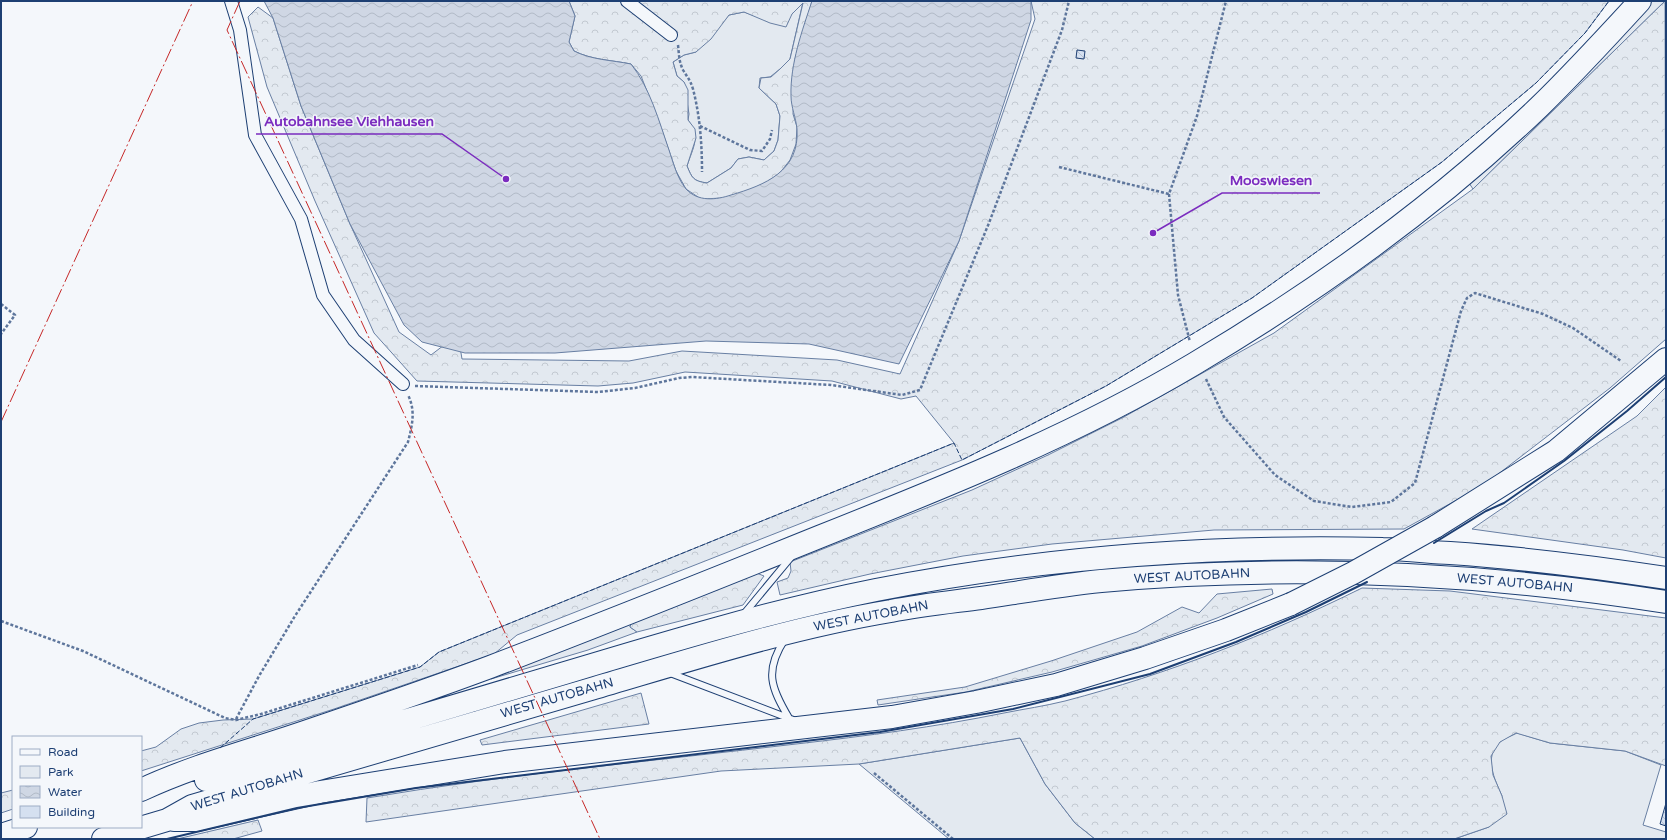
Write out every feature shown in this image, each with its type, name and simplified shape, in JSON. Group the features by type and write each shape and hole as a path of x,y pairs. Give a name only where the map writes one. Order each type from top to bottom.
{"highway":[{"path":"142,790 170,776 339,720 489,667 965,479 1042,444 1115,408 1191,366 1262,323 1342,268 1418,212 1478,162 1537,109 1591,55 1640,1"},
{"path":"167,820 197,820 320,792 505,762 892,717 976,702 1056,685 1145,658 1226,630 1291,604 1353,573 1435,527 1556,451 1666,359"},
{"name":"WEST AUTOBAHN","path":"142,794 174,789 769,614 875,590 965,574 1058,562 1217,549 1385,548 1499,557 1609,569 1666,578"},
{"name":"WEST AUTOBAHN","path":"142,827 167,820 192,806 727,649 795,631 890,611 1059,586 1119,580 1237,573 1322,572 1405,574 1489,580 1601,592 1666,602"},
{"path":"1,834 22,828"},
{"name":"WEST AUTOBAHN","path":"103,839 140,828"}],"street":[{"path":"231,1 240,30 255,135 301,219 323,295 354,340 403,384"},
{"path":"627,1 671,36"}],"lane":[{"path":"735,624 802,544"},
{"path":"790,718 777,697 771,673 775,654 785,639 795,631"},
{"path":"659,669 812,726"}],"path":[{"path":"403,384 418,387 598,392 635,388 679,378 692,377 831,385 902,395 920,390 989,223 1062,30 1069,1"},
{"path":"1190,342 1178,294 1169,194 1197,116 1226,1"},
{"path":"671,36 677,42 680,62 684,72 689,77 692,88 702,141 702,172"},
{"path":"700,126 750,150 762,151 770,138 772,130"},
{"path":"1059,167 1169,194"},
{"path":"1206,379 1224,417 1275,475 1314,501 1352,507 1390,502 1415,482 1461,311 1468,298 1475,293 1544,314 1573,328 1621,361"},
{"path":"1,304 15,315 1,334"},
{"path":"236,720 259,676 295,616 408,442 413,423 412,404 403,384"},
{"path":"1,620 83,651 225,718 236,720 261,714 418,665"},
{"path":"874,773 953,839"}],"green space":[{"path":"569,1 812,1 795,59 793,114 797,127 796,144 790,160 779,174 765,183 747,191 723,198 701,199 686,189 676,171 641,76 631,64 595,58 574,51 569,42 575,16","holes":["803,3 790,59 771,77 761,78 759,88 776,104 780,116 778,140 774,151 764,160 749,157 738,159 731,168 707,183 696,180 690,173 687,166 696,138 695,129 688,120 688,90 684,82 677,76 673,62 684,55 696,52 711,39 729,15 744,12 770,23 786,27 792,14"]},
{"path":"1031,1 1609,1 1585,33 1536,83 1442,162 1252,298 1106,386 962,460 517,635 494,654 334,709 142,771 142,751 156,747 181,729 199,723 223,720 253,719 420,667 439,652 954,443 916,396 901,399 832,381 685,372 633,383 598,386 417,381 374,333 315,201 267,87 248,17 258,7 273,18 301,106 350,224 399,332 431,355 452,339 460,347 462,359 629,361 682,351 837,360 900,374 959,241 1035,19"},
{"path":"1652,1 1665,1 1473,189 1469,183 1621,36"},
{"path":"1665,1 1666,339 1610,388 1484,485 1404,529 1214,530 1052,544 963,556 870,574 780,595 777,582 788,578 791,571 790,562 972,490 1048,455 1122,418 1274,333 1473,189"},
{"path":"803,2 790,59 770,77 760,78 759,88 776,104 780,116 778,140 774,151 764,160 749,157 738,159 731,168 707,183 696,180 692,176 687,166 695,143 695,137 692,126 688,120 689,114 684,82 677,76 673,62 684,55 696,52 729,15 744,12 755,16 792,14"},
{"path":"1666,387 1666,558 1623,550 1472,529 1637,416"},
{"path":"754,572 764,576 743,605 637,632 630,627 632,620"},
{"path":"1362,588 1450,591 1666,618 1666,766 1625,751 1550,743 1516,733 1500,742 1491,756 1493,775 1502,796 1507,814 1489,827 1454,839 1095,839 1075,823 1045,784 1020,738 859,764 721,771 366,822 367,798 420,789 527,775 822,741 926,727 1057,703 1142,679 1179,666 1290,622"},
{"path":"1272,589 1273,594 1217,618 1142,646 1052,672 966,692 878,705 877,700 965,687 1051,661 1137,632 1182,607 1199,613 1217,594"},
{"path":"632,620 630,627 637,632 588,650 491,679 489,676"},
{"path":"641,693 649,724 482,745 480,740"},
{"path":"1517,733 1550,743 1625,751 1661,765 1643,825 1666,832 1666,839 1454,839 1489,827 1502,796 1492,769 1492,755 1500,742"},
{"path":"1020,738 1045,784 1075,823 1095,839 949,839 859,764"},
{"path":"12,790 12,809 1,813 1,793"},
{"path":"258,820 262,831 233,839 177,839"}],"water":[{"path":"264,1 569,1 575,16 569,42 574,51 595,58 631,64 644,83 649,94 680,180 686,189 691,193 707,199 731,195 768,181 786,166 793,156 797,129 791,100 792,72 797,48 812,1 1031,1 1031,20 959,241 899,364 809,344 706,341 555,353 465,353 422,342 404,325 350,224 301,106 273,18"}],"building":[{"path":"1077,50 1085,51 1084,59 1076,58"},
{"path":"1666,803 1666,826 1660,824"}],"fence":[{"path":"220,748 253,719 420,667 439,652 954,443 962,460 1106,386 1252,298 1442,162 1536,83 1585,33 1609,1"}],"wall":[{"path":"1434,543 1486,511 1504,503 1564,461 1627,411 1666,377"},
{"path":"167,839 297,808 416,788 880,732 1013,709 1150,674 1236,642 1306,612 1367,582"}],"power":[{"path":"1,422 193,1"},
{"path":"240,1 227,30 600,839"}],"place":[{"name":"Autobahnsee Viehhausen","path":"506,179"},
{"name":"Mooswiesen","path":"1153,233"}]}
